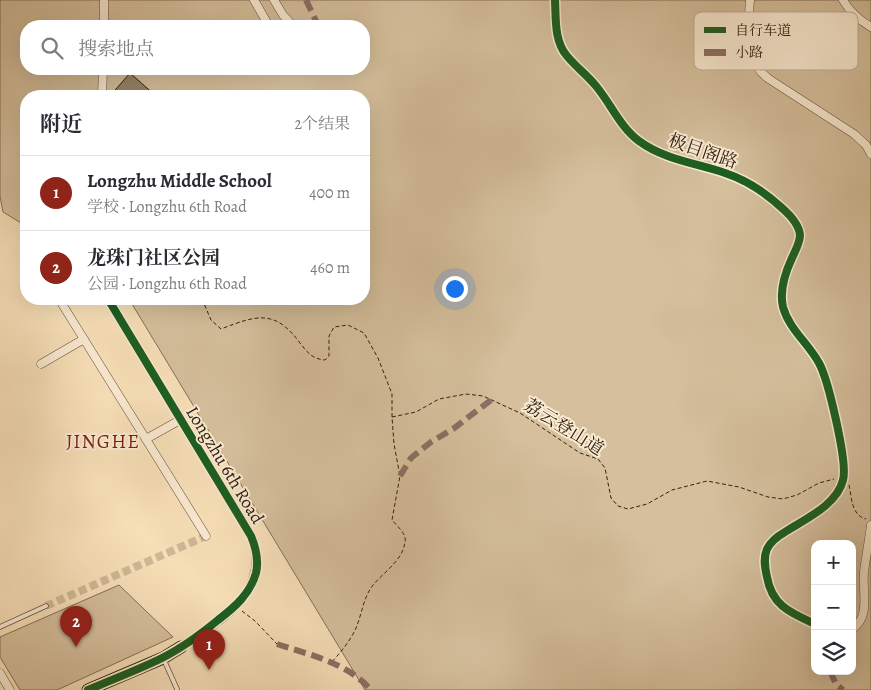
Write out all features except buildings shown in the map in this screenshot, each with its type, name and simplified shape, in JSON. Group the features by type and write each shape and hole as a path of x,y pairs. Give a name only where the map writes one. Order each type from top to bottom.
{"street":[{"path":"104,0 104,20"},
{"path":"254,0 266,20"},
{"path":"274,0 288,20"},
{"name":"极目阁路","path":"555,0 556,27 562,49 574,64 597,86 629,133 649,147 669,157 732,175 768,196 793,220 800,235 785,276 782,304 789,320 819,362 824,374 838,430 844,479"},
{"path":"843,0 852,12"},
{"path":"858,18 871,27"},
{"path":"759,70 769,79 854,134 866,145 871,154"},
{"path":"102,90 103,75"},
{"path":"63,305 206,536"},
{"name":"Longzhu 6th Road","path":"88,690 163,658 236,606 245,596 256,573 257,560 256,549 251,536 112,305"},
{"path":"41,364 84,339"},
{"path":"146,439 180,420"},
{"path":"811,622 785,608 776,600 767,582 766,554 771,542 777,537 812,515 832,499 844,479"},
{"path":"856,626 863,621 868,609 864,577 871,525"},
{"path":"0,673 10,690"}],"lane":[{"path":"0,627 46,606"},
{"path":"163,658 177,689"}],"path":[{"path":"205,305 211,320 221,329 253,318 274,319 289,328 307,352 315,359 325,360 329,356 329,336 334,327 348,325 364,333 378,358 392,394 394,444 400,476 392,520 404,534 406,540 404,549 390,569 372,586 363,604 356,629 332,663"},
{"path":"844,479 849,482 853,506 857,514 871,521"},
{"path":"236,606 255,621 277,644"}],"shaded area":[{"path":"0,0 871,0 871,690 365,690 133,305 370,305 370,90 20,90 20,222 3,212 0,196"},
{"path":"119,585 173,637 57,690 20,690 0,657 0,637"}],"tunnel":[{"path":"46,606 206,536"}],"marked path":[{"path":"306,0 316,20"},
{"path":"400,476 411,458 491,400"},
{"path":"277,644 340,666 362,681 371,690"},
{"path":"832,675 836,684 843,690"}],"cycle path":[{"path":"555,0 556,29 563,50 570,60 596,86 632,135 659,153 725,173 748,183 776,202 798,227 799,241 783,282 783,307 794,329 815,356 823,372 840,440 844,471 840,489 834,497 811,516 773,541 766,552 765,563 770,587 778,602 791,612 811,622"},
{"path":"88,690 162,658 198,636 230,610 246,594 256,573 257,563 256,550 251,536 112,305"}],"place":[{"name":"龙珠门社区公园","path":"76,647"},
{"name":"Longzhu Middle School","path":"209,670"}],"district":[{"name":"JINGHE","path":"103,441"}]}
